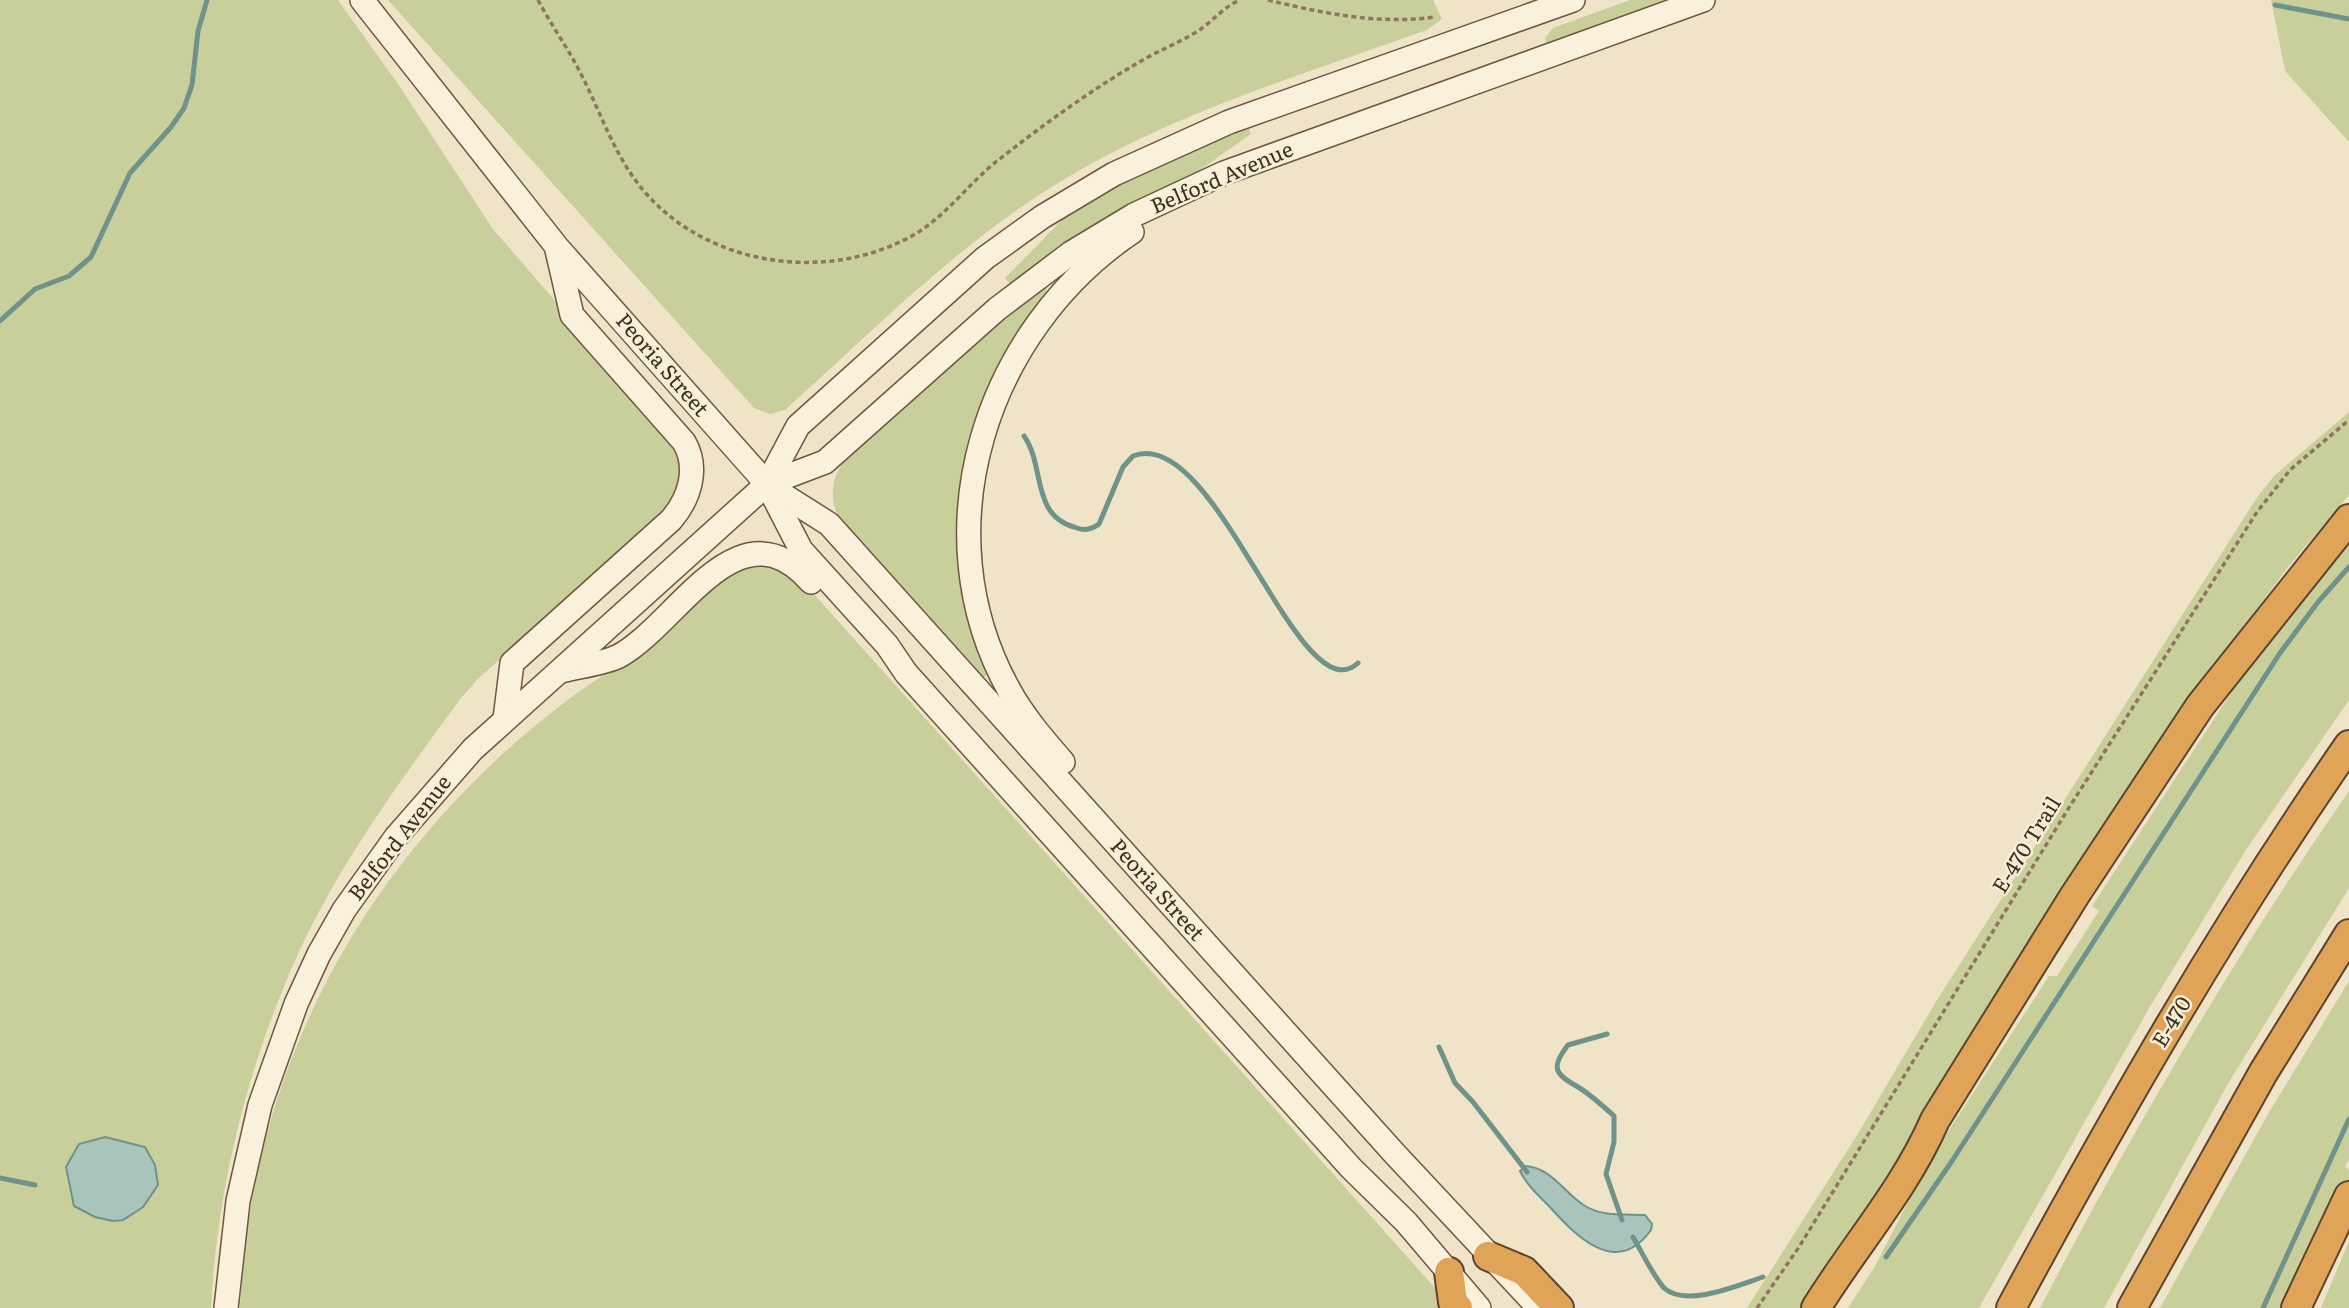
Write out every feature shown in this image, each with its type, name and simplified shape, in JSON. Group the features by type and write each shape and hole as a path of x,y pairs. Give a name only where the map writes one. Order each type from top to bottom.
{"highway":[{"path":"1816,1308 1843,1264 1869,1234 1923,1148 1935,1120 2097,860 2200,706 2225,678 2295,583 2349,519"},
{"name":"E-470","path":"2011,1308 2180,1008 2349,745"},
{"path":"2132,1308 2263,1073 2349,934"},
{"path":"2296,1308 2349,1196"},
{"path":"2308,1308 2349,1225"},
{"path":"1834,1308 1857,1270 1869,1234"},
{"path":"1488,1256 1524,1271 1559,1308"},
{"path":"1449,1272 1453,1302 1458,1308"}],"main road":[{"name":"Peoria Street","path":"362,0 557,247 766,484 801,550 887,645 906,673 1351,1168 1406,1223 1479,1308"},
{"name":"Belford Avenue","path":"226,1308 234,1229 253,1129 280,1044 319,954 349,903 396,837 456,766 556,672 766,484 798,426 985,258 1074,197 1130,166 1203,132 1573,0"},
{"name":"Belford Avenue","path":"766,484 825,462 1020,289 1071,253 1152,206 1231,170 1703,0"},
{"path":"1128,858 1118,824 1037,732 1003,679 980,613 973,579 970,523 974,476 987,424 1000,385 1023,343 1060,292 1099,256 1135,230 1152,206"},
{"path":"505,719 512,663 671,520 685,499 691,477 691,456 684,442 572,315 557,247"},
{"name":"Peoria Street","path":"766,484 829,524 1488,1256 1539,1308"},
{"path":"556,672 618,656 717,570 738,558 759,553 782,557 794,563 874,654 906,673"}],"path":[{"path":"538,0 579,70 623,163 662,209 697,235 720,246 780,261 818,263 870,253 919,232 946,211 997,162 1055,118 1138,63 1193,34 1227,6 1240,0"},
{"path":"1268,0 1375,18 1409,20 1435,17"},
{"name":"E-470 Trail","path":"1757,1308 1792,1258 2065,814 2257,512 2290,470 2349,420"}],"green space":[{"path":"0,0 338,0 398,84 493,229 665,428 680,457 681,474 670,505 478,679 461,698 392,793 329,893 277,1004 248,1089 227,1176 214,1264 211,1308 0,1308"},
{"path":"388,0 1433,0 1442,19 1427,30 1195,114 1106,156 1063,180 1025,204 953,259 785,410 770,414 754,408"},
{"path":"1630,0 1672,0 1550,44 1546,42 1545,38 1553,28"},
{"path":"2271,0 2349,0 2349,142 2285,71"},
{"path":"1248,127 1251,134 1200,170 1097,224 1010,284 1005,278 1067,215 1137,175"},
{"path":"1046,286 1047,294 1022,328 994,378 967,468 990,672 984,677 841,521 834,506 834,482 845,460 1004,317"},
{"path":"2349,412 2349,495 2288,567 2223,655 1802,1308 1747,1308 1859,1132 1937,1000 2258,496 2274,476"},
{"path":"2349,538 2349,700 2246,850 2151,1005 1979,1308 1848,1308 1874,1268 1929,1161 2049,976 2057,976 2099,911 2092,906 2242,676"},
{"path":"751,562 796,574 1453,1308 240,1308 249,1218 267,1132 295,1049 332,971 378,897 431,827 492,763 561,705 644,648 707,592"},
{"path":"2349,791 2349,888 2229,1082 2104,1308 2040,1308 2111,1175 2187,1044 2266,916"},
{"path":"2349,981 2349,1159 2345,1167 2349,1170 2349,1181 2286,1308 2160,1308 2268,1114"},
{"path":"2349,1241 2349,1308 2321,1308"}],"water":[{"path":"105,1137 145,1147 155,1165 158,1185 143,1207 123,1220 95,1217 74,1206 66,1167 79,1144"},
{"path":"1525,1166 1543,1171 1592,1210 1645,1215 1652,1224 1651,1230 1638,1244 1624,1251 1610,1252 1596,1247 1583,1239 1532,1189 1520,1171"}],"waterway":[{"path":"0,321 35,289 69,276 91,257 130,173 171,127 184,108 192,85 198,31 207,0"},
{"path":"2275,5 2349,19"},
{"path":"1024,436 1051,512 1060,521 1081,529 1090,529 1099,524 1123,467 1133,456 1164,458 1195,482 1225,521 1283,613 1310,649 1335,669 1358,663"},
{"path":"1886,1257 1952,1161 2280,653 2318,602 2349,567"},
{"path":"1607,1034 1568,1045 1557,1065 1564,1078 1614,1116 1614,1142 1606,1174 1622,1220"},
{"path":"1439,1047 1455,1083 1527,1172"},
{"path":"2263,1308 2349,1119"},
{"path":"0,1178 35,1185"},
{"path":"1633,1237 1664,1288 1674,1294 1685,1296 1713,1293 1763,1277"}]}
